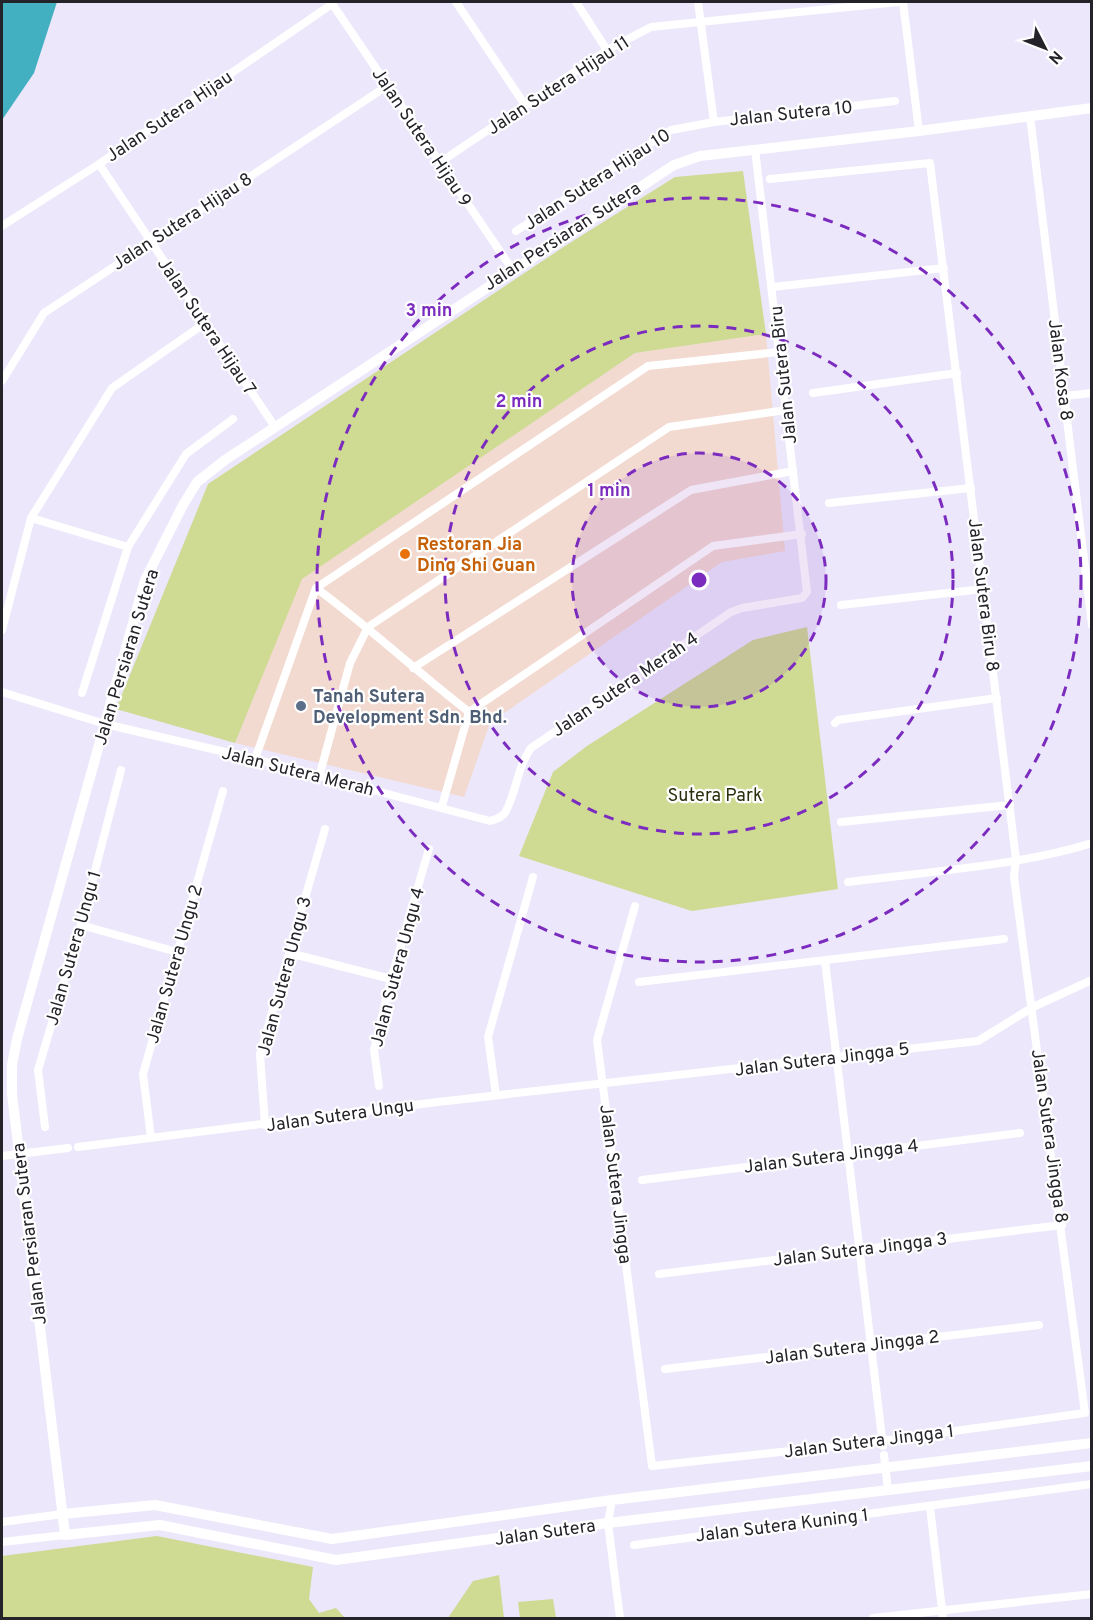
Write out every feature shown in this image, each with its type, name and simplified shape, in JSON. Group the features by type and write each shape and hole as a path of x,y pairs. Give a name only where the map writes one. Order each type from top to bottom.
{"street":[{"path":"456,2 525,105"},
{"path":"576,2 607,50"},
{"name":"Jalan Sutera 10","path":"698,2 714,122 895,101"},
{"path":"800,2 801,13"},
{"path":"900,2 919,131"},
{"name":"Jalan Sutera Hijau 11","path":"440,163 607,50 651,27 900,2"},
{"name":"Jalan Sutera Hijau 9","path":"332,3 512,269"},
{"name":"Jalan Sutera Hijau","path":"2,226 99,164 332,3"},
{"name":"Jalan Sutera Hijau 8","path":"2,381 44,313 387,86"},
{"name":"Jalan Persiaran Sutera","path":"65,1534 12,1094 12,1065 17,1039 145,580 197,482 512,269 674,165 700,156 919,131 1092,108"},
{"name":"Jalan Kosa 8","path":"1030,116 1064,396 1089,577 1092,625"},
{"name":"Jalan Sutera Hijau 10","path":"516,231 671,130 714,122"},
{"name":"Jalan Sutera Biru","path":"755,149 802,534 807,587 807,592 802,598"},
{"name":"Jalan Sutera Biru 8","path":"770,179 930,163 1016,859"},
{"name":"Jalan Sutera Hijau 7","path":"99,164 274,428"},
{"path":"773,287 944,268"},
{"path":"2,630 31,518 112,388 206,323"},
{"path":"255,759 316,588 648,366 779,352"},
{"path":"813,393 957,373"},
{"path":"1064,396 1092,393"},
{"path":"320,777 350,663 368,627 669,427 786,410"},
{"path":"82,693 128,547 186,454 233,419"},
{"path":"413,668 692,490 794,471"},
{"path":"829,503 971,488"},
{"path":"31,518 128,547"},
{"path":"442,806 470,712 713,546 802,534"},
{"path":"316,588 368,627 413,668 470,712"},
{"path":"841,605 983,589"},
{"name":"Jalan Sutera Merah 4","path":"490,821 506,813 520,768 531,748 731,612 802,598"},
{"path":"2,692 105,724"},
{"path":"835,723 838,720 997,698"},
{"name":"Jalan Sutera Merah","path":"105,724 442,806 490,821"},
{"name":"Jalan Sutera Ungu 1","path":"45,1127 38,1071 81,925 122,770"},
{"name":"Jalan Sutera Ungu 2","path":"151,1138 143,1074 223,791"},
{"path":"841,822 1010,805"},
{"name":"Jalan Sutera Ungu 3","path":"265,1125 260,1054 325,829"},
{"path":"848,882 1016,859 1070,850 1092,843"},
{"name":"Jalan Sutera Ungu 4","path":"379,1086 374,1050 391,979 429,849"},
{"name":"Jalan Sutera Jingga 8","path":"1016,859 1014,877 1062,1225 1085,1413"},
{"path":"496,1095 488,1037 533,877"},
{"name":"Jalan Sutera Jingga","path":"635,906 597,1040 652,1466"},
{"path":"81,925 177,952"},
{"path":"639,982 1004,939"},
{"path":"289,953 391,979"},
{"path":"825,961 888,1490"},
{"name":"Jalan Sutera Jingga 5","path":"603,1084 978,1041 1033,1007 1092,980"},
{"name":"Jalan Sutera Ungu","path":"2,1156 496,1095 603,1084"},
{"name":"Jalan Sutera Jingga 4","path":"642,1180 1020,1133"},
{"name":"Jalan Sutera Jingga 3","path":"659,1274 1062,1225"},
{"name":"Jalan Sutera Jingga 2","path":"665,1369 1040,1325"},
{"name":"Jalan Sutera Jingga 1","path":"652,1466 883,1447 1085,1413"},
{"name":"Jalan Sutera","path":"2,1522 155,1505 332,1539 612,1500 1092,1443"},
{"name":"Jalan Sutera","path":"2,1542 160,1525 336,1560 608,1523 1092,1466"},
{"name":"Jalan Sutera Kuning 1","path":"634,1545 770,1525 930,1507 1092,1484"},
{"path":"612,1500 608,1523 620,1618"},
{"path":"930,1507 942,1615"},
{"path":"873,1618 942,1615 1092,1594"}],"shaded area":[{"path":"766,334 785,551 722,562 490,723 464,797 235,743 301,579 635,353"}],"green space":[{"path":"743,171 766,334 635,353 302,579 235,743 116,709 208,484 565,246 675,177"},
{"name":"Sutera Park","path":"807,627 838,889 692,911 519,856 553,772 587,746 753,640"},
{"path":"157,1536 313,1567 309,1599 319,1613 336,1608 345,1618 2,1618 2,1556"},
{"path":"499,1575 504,1618 448,1618 473,1581"},
{"path":"553,1599 556,1618 520,1618 518,1602"}],"water":[{"path":"2,2 57,2 34,73 2,120"}],"place":[{"name":"Restoran Jia Ding Shi Guan","path":"405,554"},
{"name":"Tanah Sutera Development Sdn. Bhd.","path":"301,706"}]}
